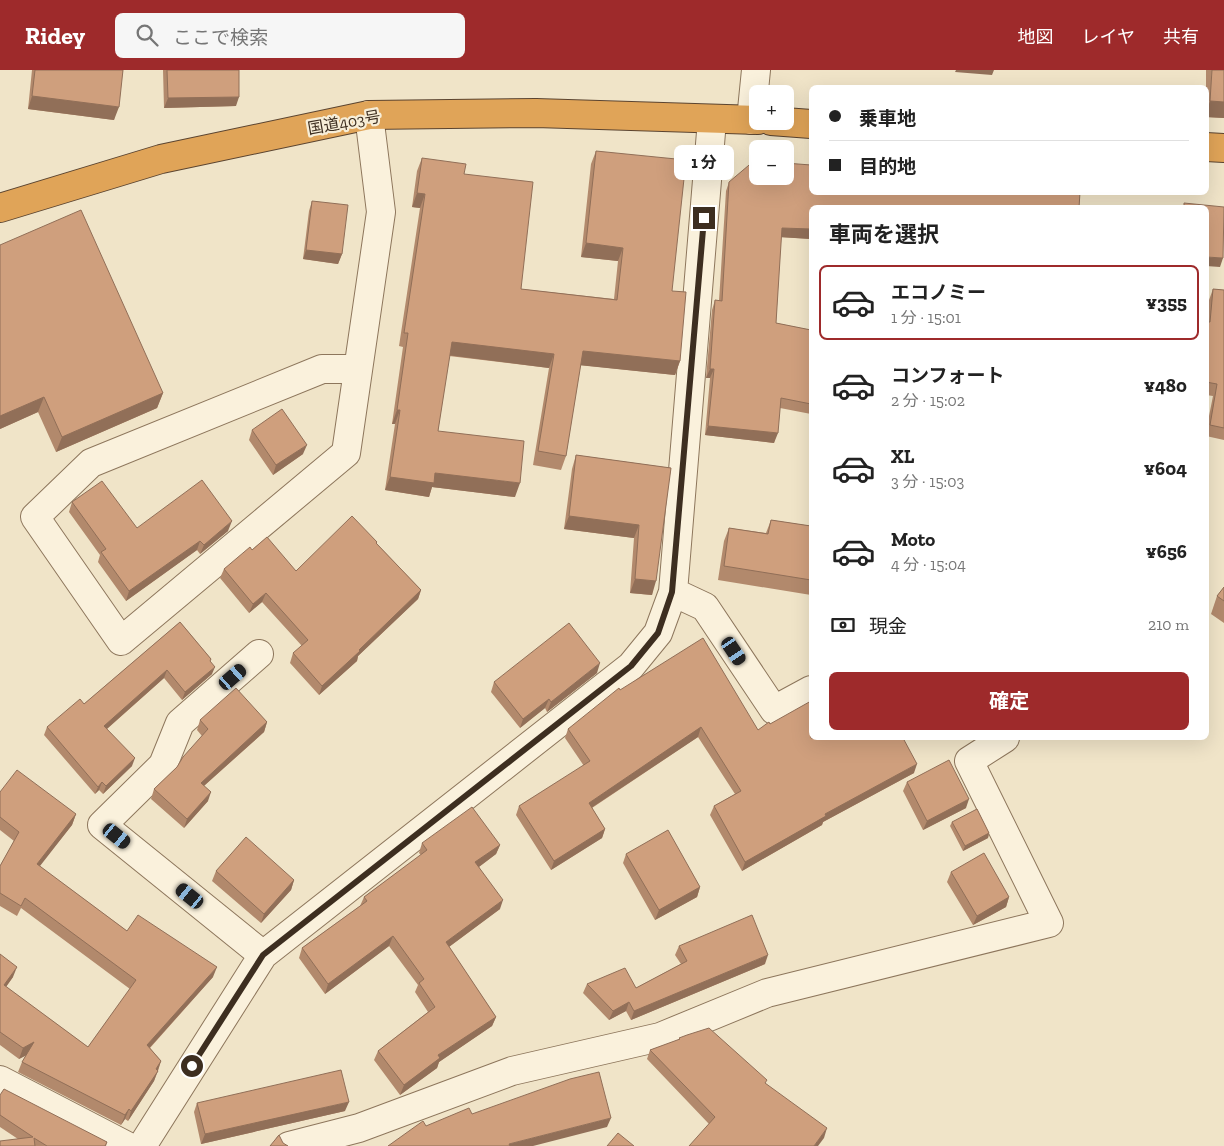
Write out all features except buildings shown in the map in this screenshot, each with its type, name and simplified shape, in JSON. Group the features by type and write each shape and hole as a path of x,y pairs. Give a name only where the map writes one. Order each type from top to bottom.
{"highway":[{"name":"国道403号","path":"0,208 161,159 369,115 536,113 749,121"},
{"name":"国道403号","path":"794,123 809,124"},
{"path":"1209,147 1224,148"}],"street":[{"path":"756,70 757,85"},
{"path":"358,369 322,370 90,462 36,517 121,641 346,453 381,212 369,115"},
{"path":"142,1146 263,955 631,666 658,633 672,592 712,120"},
{"path":"672,592 705,607 774,710 809,691"},
{"path":"259,654 180,723 163,765 102,825 263,955"},
{"path":"288,1146 359,1128 512,1071 660,1037 767,993 1050,923 969,761 1002,740"},
{"path":"0,1080 127,1146"}],"route":[{"path":"192,1066 263,955 631,666 658,633 672,592 704,218"}]}
